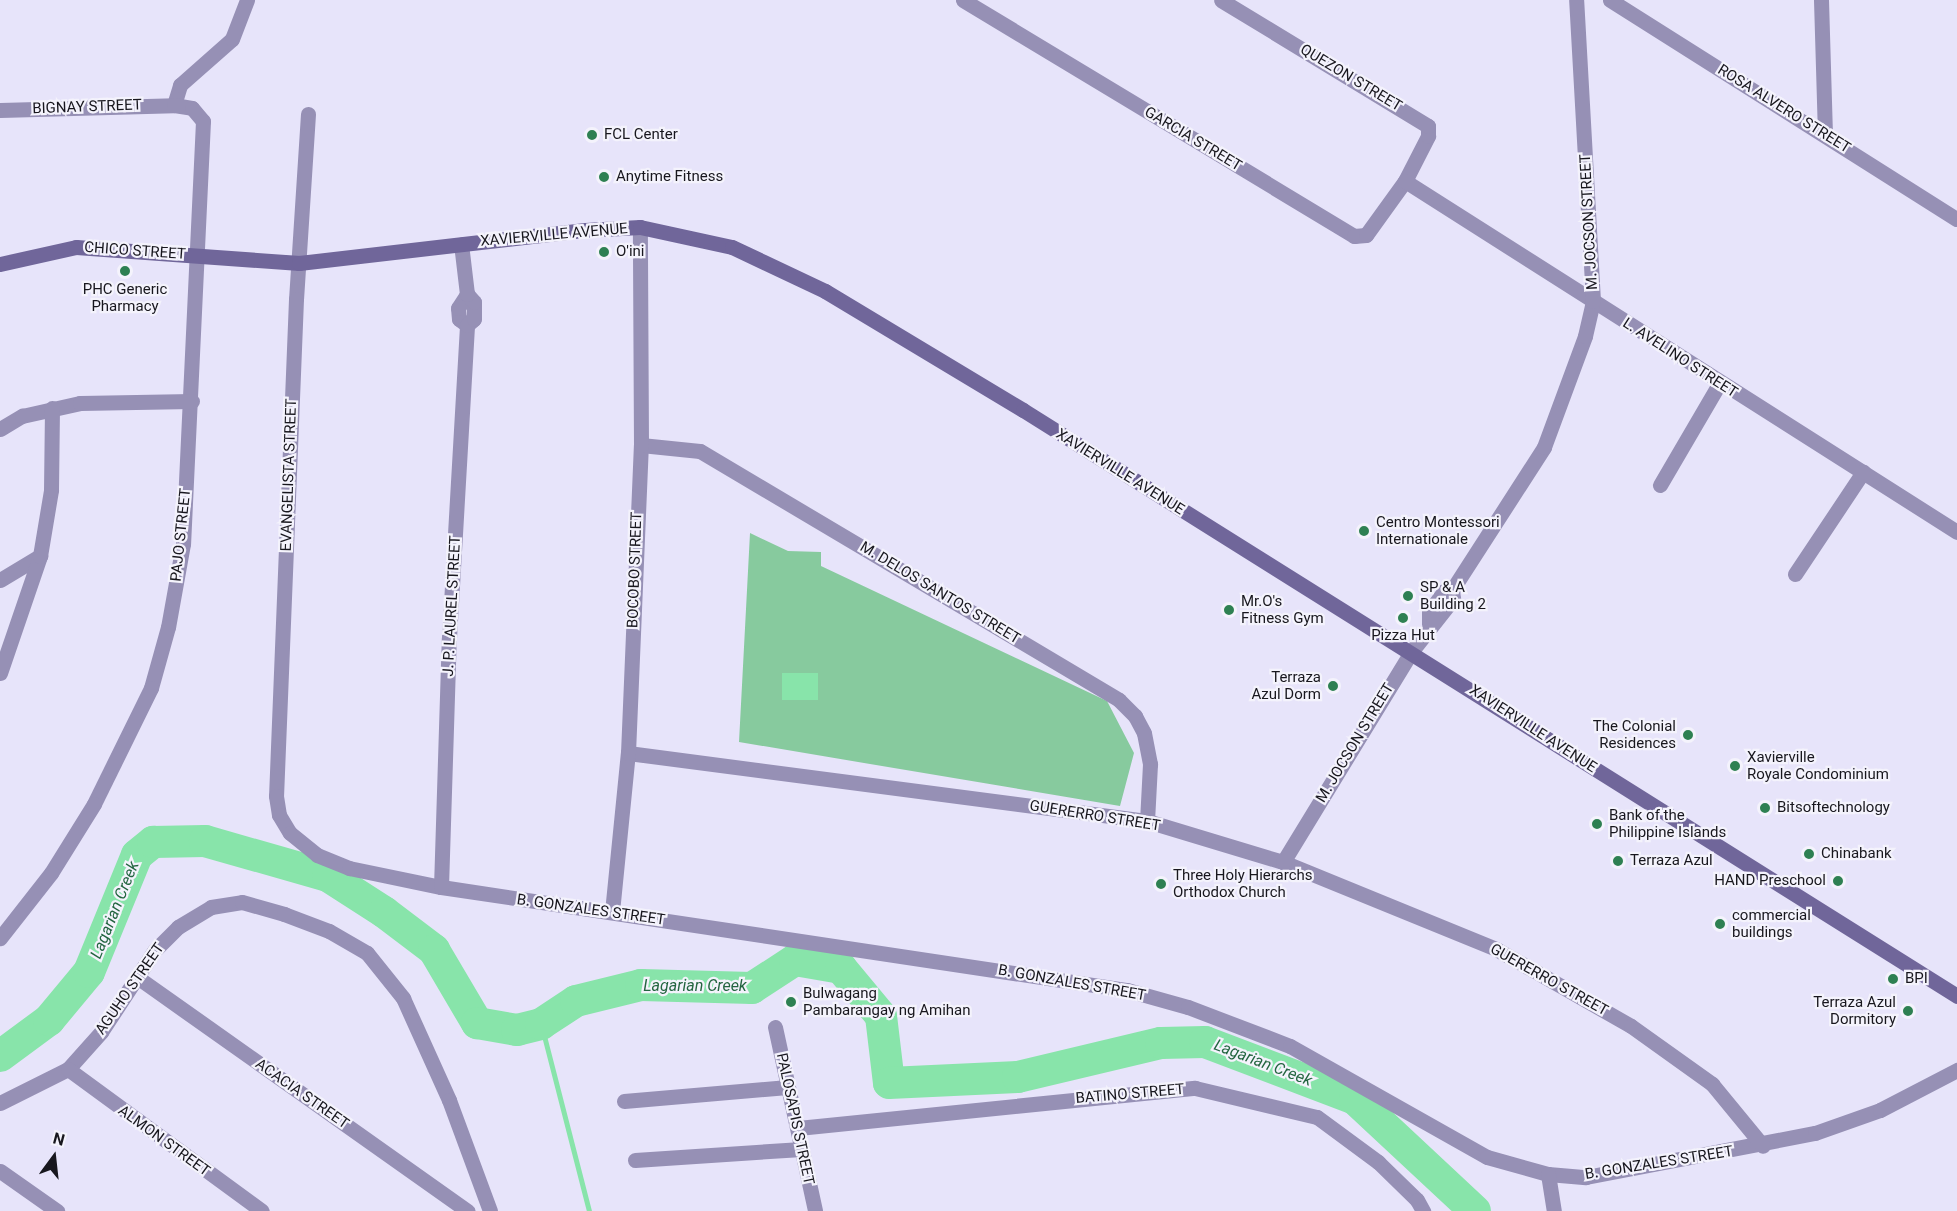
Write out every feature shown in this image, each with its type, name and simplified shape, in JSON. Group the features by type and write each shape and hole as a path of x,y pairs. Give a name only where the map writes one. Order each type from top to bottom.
{"main road":[{"name":"XAVIERVILLE AVENUE","path":"199,256 299,263 461,244 640,227 732,247 825,291 1412,652 1957,996"},
{"name":"CHICO STREET","path":"0,264 76,247 199,256"}],"street":[{"path":"174,105 180,85 232,39 247,0"},
{"name":"GARCIA STREET","path":"963,0 1354,236 1366,235 1405,181"},
{"name":"QUEZON STREET","path":"1221,0 1428,126 1428,136 1405,181"},
{"name":"M. JOCSON STREET","path":"1283,862 1429,624 1440,619 1453,599 1452,590 1544,447 1585,336 1593,301 1576,0"},
{"name":"ROSA ALVERO STREET","path":"1610,0 1957,219"},
{"path":"1821,0 1825,134"},
{"name":"BIGNAY STREET","path":"0,110 174,105"},
{"name":"PAJO STREET","path":"0,938 51,873 94,804 151,688 168,627 183,544 199,256 203,121 192,108 174,105"},
{"name":"EVANGELISTA STREET","path":"290,833 279,815 276,796 299,263 308,114"},
{"name":"L. AVELINO STREET","path":"1405,181 1719,384 1957,532"},
{"name":"BOCOBO STREET","path":"612,912 628,753 641,445 640,227"},
{"name":"J. P. LAUREL STREET","path":"441,887 449,638 467,325 474,320 474,302 467,294 461,244"},
{"path":"1660,485 1719,384"},
{"path":"0,429 22,416 80,403 192,401"},
{"path":"0,674 40,556 51,490 52,408"},
{"name":"M. DELOS SANTOS STREET","path":"641,445 700,451 1119,700 1135,716 1144,733 1150,764 1147,821"},
{"path":"1795,574 1863,472"},
{"path":"0,580 40,556"},
{"name":"GUERERRO STREET","path":"628,753 1147,821 1283,862 1496,949 1631,1026 1712,1084 1763,1146"},
{"name":"B. GONZALES STREET","path":"290,833 317,855 349,868 441,887 1127,990 1188,1007 1290,1046 1487,1157 1548,1174 1586,1177 1763,1146 1815,1133 1880,1110 1957,1070"},
{"name":"AGUHO STREET","path":"0,1102 68,1069 101,1032 154,951 178,927 211,907 242,902 329,931 367,953 404,998 449,1100 490,1211"},
{"name":"ACACIA STREET","path":"137,977 467,1211"},
{"name":"PALOSAPIS STREET","path":"775,1027 815,1211"},
{"name":"ALMON STREET","path":"68,1069 262,1211"},
{"path":"624,1101 787,1087"},
{"name":"BATINO STREET","path":"798,1128 1195,1088 1317,1117 1377,1162 1417,1200 1423,1211"},
{"path":"635,1160 802,1149"},
{"path":"0,1171 57,1211"},
{"path":"1548,1174 1554,1211"}],"shaded area":[{"path":"750,533 788,551 821,552 821,566 1107,701 1134,753 1120,806 739,742"},
{"path":"782,673 818,673 818,700 782,700"}],"waterway":[{"name":"Lagarian Creek","path":"0,1056 49,1020 89,972 137,855 153,842 205,841 328,876 384,912 434,950 477,1023 517,1030 541,1024 576,1001 641,985 752,988 795,960 841,968 881,1016 889,1083 1018,1077 1161,1043 1205,1042 1355,1099 1475,1211"},
{"path":"541,1024 589,1211"}],"place":[{"name":"FCL Center","path":"592,135"},
{"name":"Anytime Fitness","path":"604,177"},
{"name":"O'ini","path":"604,252"},
{"name":"PHC Generic Pharmacy","path":"125,271"},
{"name":"Centro Montessori Internationale","path":"1364,531"},
{"name":"SP & A Building 2","path":"1408,596"},
{"name":"Mr.O's Fitness Gym","path":"1229,610"},
{"name":"Pizza Hut","path":"1403,618"},
{"name":"Terraza Azul Dorm","path":"1333,686"},
{"name":"The Colonial Residences","path":"1688,735"},
{"name":"Xavierville Royale Condominium","path":"1735,766"},
{"name":"Bitsoftechnology","path":"1765,808"},
{"name":"Bank of the Philippine Islands","path":"1597,824"},
{"name":"Chinabank","path":"1809,854"},
{"name":"Terraza Azul","path":"1618,861"},
{"name":"HAND Preschool","path":"1838,881"},
{"name":"Three Holy Hierarchs Orthodox Church","path":"1161,884"},
{"name":"commercial buildings","path":"1720,924"},
{"name":"BPI","path":"1893,979"},
{"name":"Bulwagang Pambarangay ng Amihan","path":"791,1002"},
{"name":"Terraza Azul Dormitory","path":"1908,1011"}]}
